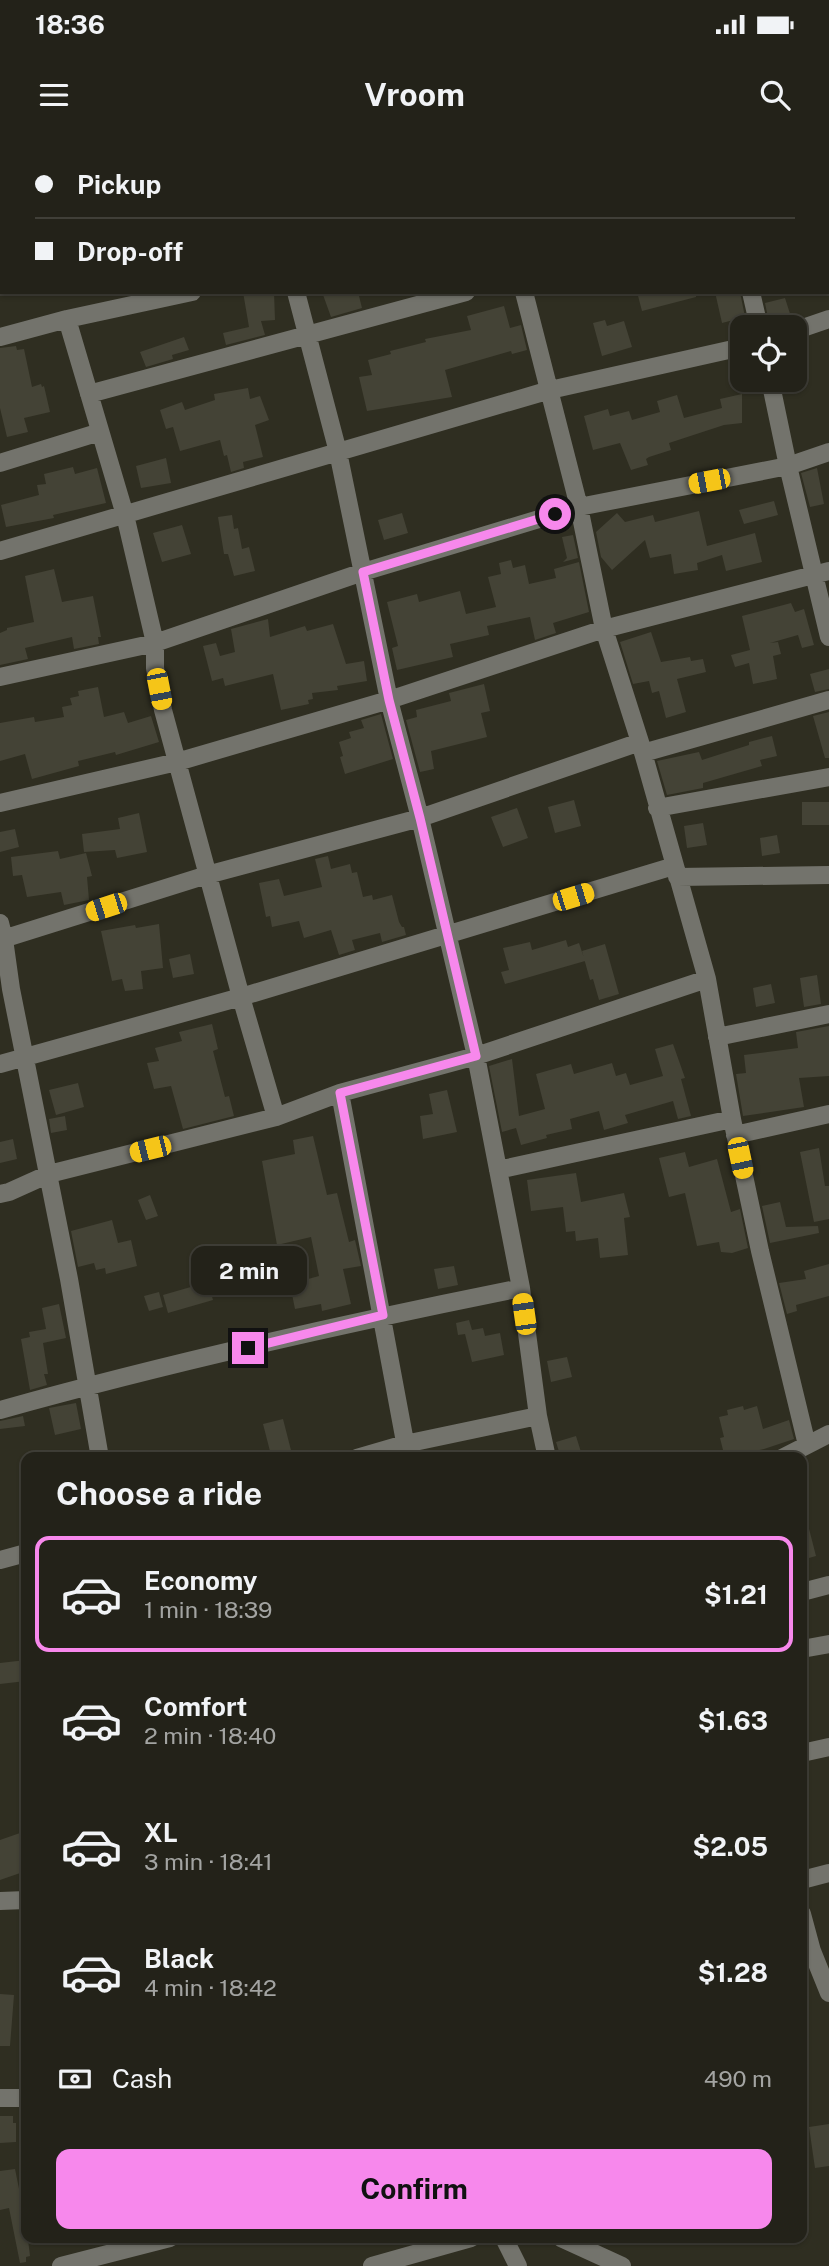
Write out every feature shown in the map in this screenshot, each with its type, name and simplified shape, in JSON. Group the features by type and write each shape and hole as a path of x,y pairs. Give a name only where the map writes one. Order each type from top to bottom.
{"street":[{"path":"0,337 67,319 183,294"},
{"path":"297,294 338,452 389,700 420,818 476,1056 521,1288 538,1416 546,1452"},
{"path":"89,394 459,294"},
{"path":"525,294 579,507 604,629 642,748 707,979 760,1251 807,1445"},
{"path":"751,294 756,315"},
{"path":"67,319 125,515 155,643 155,668 177,762 276,1117"},
{"path":"807,327 829,319"},
{"path":"0,551 550,390 730,350"},
{"path":"773,392 788,466 821,574 829,637"},
{"path":"0,463 100,432"},
{"path":"0,677 155,643 363,572 579,507 788,466 829,452"},
{"path":"0,803 177,762 389,700 604,629 821,574"},
{"path":"99,1452 49,1174 1,934 420,818 642,748 829,700"},
{"path":"657,808 829,776"},
{"path":"0,1064 241,998 447,935 675,872 829,875"},
{"path":"0,1194 49,1174 276,1117 340,1093 476,1056 707,979"},
{"path":"717,1037 829,1014"},
{"path":"340,1093 406,1451 538,1416"},
{"path":"498,1170 734,1127 829,1114"},
{"path":"0,1410 87,1386 383,1315 521,1288"},
{"path":"794,1452 829,1434"},
{"path":"0,1560 21,1554"},
{"path":"807,1591 829,1585"},
{"path":"807,1648 829,1644"},
{"path":"807,1752 829,1747"},
{"path":"807,1879 829,1873"},
{"path":"0,1901 21,1900"},
{"path":"807,1956 829,1993"},
{"path":"0,2098 21,2098"},
{"path":"61,2266 151,2243"},
{"path":"372,2266 453,2243"},
{"path":"506,2243 518,2266"},
{"path":"573,2243 622,2266"}],"building":[{"path":"243,294 274,294 275,320 261,321 265,335 226,345 223,333 249,327"},
{"path":"323,294 358,294 362,308 331,317"},
{"path":"638,294 696,294 696,297 642,311"},
{"path":"715,294 740,294 745,315 730,315 730,321 722,323"},
{"path":"785,298 790,315 768,315 765,303"},
{"path":"504,306 510,328 521,325 527,350 512,354 511,351 445,370 452,397 367,411 359,377 372,375 368,360 426,342 425,339 471,330 467,316"},
{"path":"605,320 607,326 624,321 632,347 602,356 593,323"},
{"path":"184,337 189,350 172,355 173,359 146,367 140,352"},
{"path":"16,346 17,350 24,349 32,387 41,384 44,386 50,412 24,418 28,432 7,437 0,408 0,348"},
{"path":"248,388 250,399 260,396 269,420 255,425 263,457 243,462 244,468 231,472 220,440 180,451 173,427 166,429 160,410 182,402 185,410 215,400 214,394"},
{"path":"742,394 742,423 724,425 669,443 671,450 649,457 646,459 648,465 631,470 620,443 593,450 584,416 608,409 610,416 629,411 632,420 660,412 657,401 677,395 684,418 722,408 720,399"},
{"path":"166,458 171,483 141,488 136,466"},
{"path":"73,467 75,474 97,468 106,503 53,515 54,518 6,527 1,505 39,495 37,485 46,484 44,474"},
{"path":"817,468 824,504 810,507 801,473"},
{"path":"774,501 778,515 744,524 739,510"},
{"path":"699,511 707,546 755,533 762,562 726,571 722,555 697,563 698,570 674,574 671,554 650,558 645,540 612,570 601,557 596,532 617,513 625,522 653,515 655,522"},
{"path":"402,513 408,533 384,540 378,520"},
{"path":"232,515 242,549 249,547 255,571 234,576 228,554 224,554 218,517"},
{"path":"182,525 191,554 162,562 153,533"},
{"path":"573,535 578,558 563,562 567,558 562,537"},
{"path":"511,560 513,568 525,565 529,584 556,578 554,569 579,562 589,612 553,623 556,633 535,640 530,617 487,626 489,635 450,644 453,657 397,670 392,648 398,646 387,602 417,594 419,602 460,591 466,614 496,607 488,577 501,574 499,563"},
{"path":"54,569 62,602 93,596 101,637 98,637 99,644 74,649 72,637 25,648 28,659 0,665 0,633 7,628 34,622 25,576"},
{"path":"791,603 795,612 804,609 814,645 802,648 798,635 770,643 778,642 781,654 773,656 777,679 753,684 749,663 735,667 731,655 750,650 742,616"},
{"path":"268,619 270,637 305,626 307,631 333,624 346,664 364,661 367,681 337,686 338,690 312,693 313,699 308,700 309,704 281,710 273,674 225,686 223,678 212,681 203,646 216,643 220,656 235,652 231,629"},
{"path":"651,632 661,662 690,657 691,661 703,659 706,672 677,679 686,712 666,718 659,691 652,693 649,681 633,684 620,642"},
{"path":"829,669 829,689 815,692 810,674"},
{"path":"484,684 490,711 481,713 487,737 431,751 434,769 420,772 406,720 417,717 416,710 451,701 449,693"},
{"path":"98,687 104,717 124,712 128,723 151,716 159,742 116,755 115,752 78,761 79,766 32,779 25,754 0,761 0,723 34,717 35,722 64,717 62,707 72,705 70,698 79,696 78,691"},
{"path":"829,712 829,758 825,758 813,716"},
{"path":"381,714 393,759 345,774 339,742 351,738 349,732 364,728 361,720"},
{"path":"772,736 777,756 760,760 762,766 703,783 703,788 667,795 657,761 699,752 702,760"},
{"path":"574,800 581,826 555,833 548,807"},
{"path":"802,802 829,802 829,825 802,825"},
{"path":"517,808 528,838 503,847 491,817"},
{"path":"139,813 147,852 117,858 115,850 84,852 82,834 120,829 118,818"},
{"path":"703,823 707,845 687,848 684,826"},
{"path":"15,829 19,847 0,852 0,832"},
{"path":"777,835 780,853 762,856 760,838"},
{"path":"58,851 60,859 86,853 92,876 87,877 89,900 64,905 61,892 27,897 22,875 13,876 11,857"},
{"path":"328,856 331,869 350,864 352,873 357,872 363,897 372,895 373,900 392,895 399,922 406,935 382,942 380,933 352,940 355,950 339,955 331,930 304,938 299,921 272,927 270,916 266,917 259,883 279,879 284,896 322,887 315,859"},
{"path":"159,924 163,968 141,971 143,989 125,991 122,979 112,981 101,931"},
{"path":"566,940 568,947 579,943 585,961 505,984 501,972 509,970 503,948 530,942 532,950"},
{"path":"605,944 619,994 599,1000 582,951"},
{"path":"190,954 194,974 173,978 169,959"},
{"path":"817,975 821,1004 804,1007 800,978"},
{"path":"771,984 775,1003 756,1007 753,988"},
{"path":"212,1024 218,1049 213,1051 225,1097 229,1096 234,1116 183,1129 171,1086 154,1089 147,1063 159,1061 155,1048 182,1041 179,1032"},
{"path":"829,1026 829,1076 799,1078 804,1107 743,1116 736,1074 746,1073 744,1055 798,1048 796,1032"},
{"path":"673,1044 685,1078 681,1079 691,1116 678,1119 673,1101 625,1115 628,1123 604,1130 599,1111 570,1119 572,1129 521,1145 516,1128 502,1132 489,1066 512,1059 519,1116 545,1109 536,1074 571,1064 574,1074 612,1063 616,1076 626,1073 630,1085 663,1076 655,1049"},
{"path":"78,1083 84,1107 56,1115 49,1090"},
{"path":"447,1090 457,1132 423,1139 420,1116 433,1114 429,1094"},
{"path":"65,1116 67,1130 51,1133 49,1119"},
{"path":"313,1136 327,1195 337,1193 349,1242 355,1240 361,1266 343,1269 351,1304 322,1311 321,1304 295,1309 290,1284 319,1276 311,1237 277,1245 262,1161 295,1154 293,1140"},
{"path":"13,1139 17,1159 0,1163 0,1142"},
{"path":"819,1148 825,1186 829,1186 829,1219 814,1222 800,1152"},
{"path":"685,1152 689,1167 717,1159 731,1212 740,1209 748,1248 732,1253 721,1252 719,1242 697,1246 685,1193 669,1197 659,1158"},
{"path":"576,1173 581,1202 624,1193 630,1217 624,1218 628,1255 600,1258 598,1238 576,1241 575,1231 566,1232 563,1207 531,1211 527,1180"},
{"path":"150,1195 158,1216 146,1220 138,1200"},
{"path":"780,1202 786,1227 818,1226 819,1233 770,1243 762,1206"},
{"path":"112,1220 118,1243 131,1240 137,1266 106,1274 105,1268 96,1270 94,1263 78,1267 71,1231"},
{"path":"829,1264 829,1296 796,1305 797,1311 787,1314 779,1283 806,1279 804,1271"},
{"path":"454,1266 458,1285 438,1289 434,1269"},
{"path":"208,1282 213,1300 168,1313 163,1295"},
{"path":"159,1292 163,1307 149,1311 144,1296"},
{"path":"59,1304 66,1338 43,1343 47,1385 30,1390 21,1339 30,1337 29,1332 46,1329 42,1308"},
{"path":"469,1320 472,1330 483,1328 485,1336 500,1333 504,1355 472,1362 465,1334 458,1335 456,1323"},
{"path":"567,1357 572,1377 551,1382 547,1361"},
{"path":"76,1403 81,1429 55,1435 49,1408"},
{"path":"743,1406 744,1410 757,1406 763,1429 789,1420 794,1439 751,1452 724,1452 720,1438 724,1437 719,1417 728,1415 727,1410"},
{"path":"23,1416 25,1426 0,1429 0,1421"},
{"path":"283,1419 291,1452 270,1452 263,1424"},
{"path":"576,1436 581,1452 559,1452 556,1442"},
{"path":"807,1521 816,1556 807,1559"},
{"path":"21,1661 21,1682 0,1684 0,1663"},
{"path":"21,1834 21,1873 0,1880 0,1840"},
{"path":"0,1994 14,1995 10,2046 0,2046"},
{"path":"0,2116 13,2116 13,2123 16,2123 16,2142 0,2143"},
{"path":"829,2124 829,2166 815,2168 809,2127"},
{"path":"15,2169 21,2198 21,2243 28,2243 30,2256 26,2257 26,2262 20,2263 9,2208 0,2210 0,2171"}],"route":[{"path":"248,1348 383,1315 340,1093 476,1056 420,818 389,700 363,572 555,514"}]}
